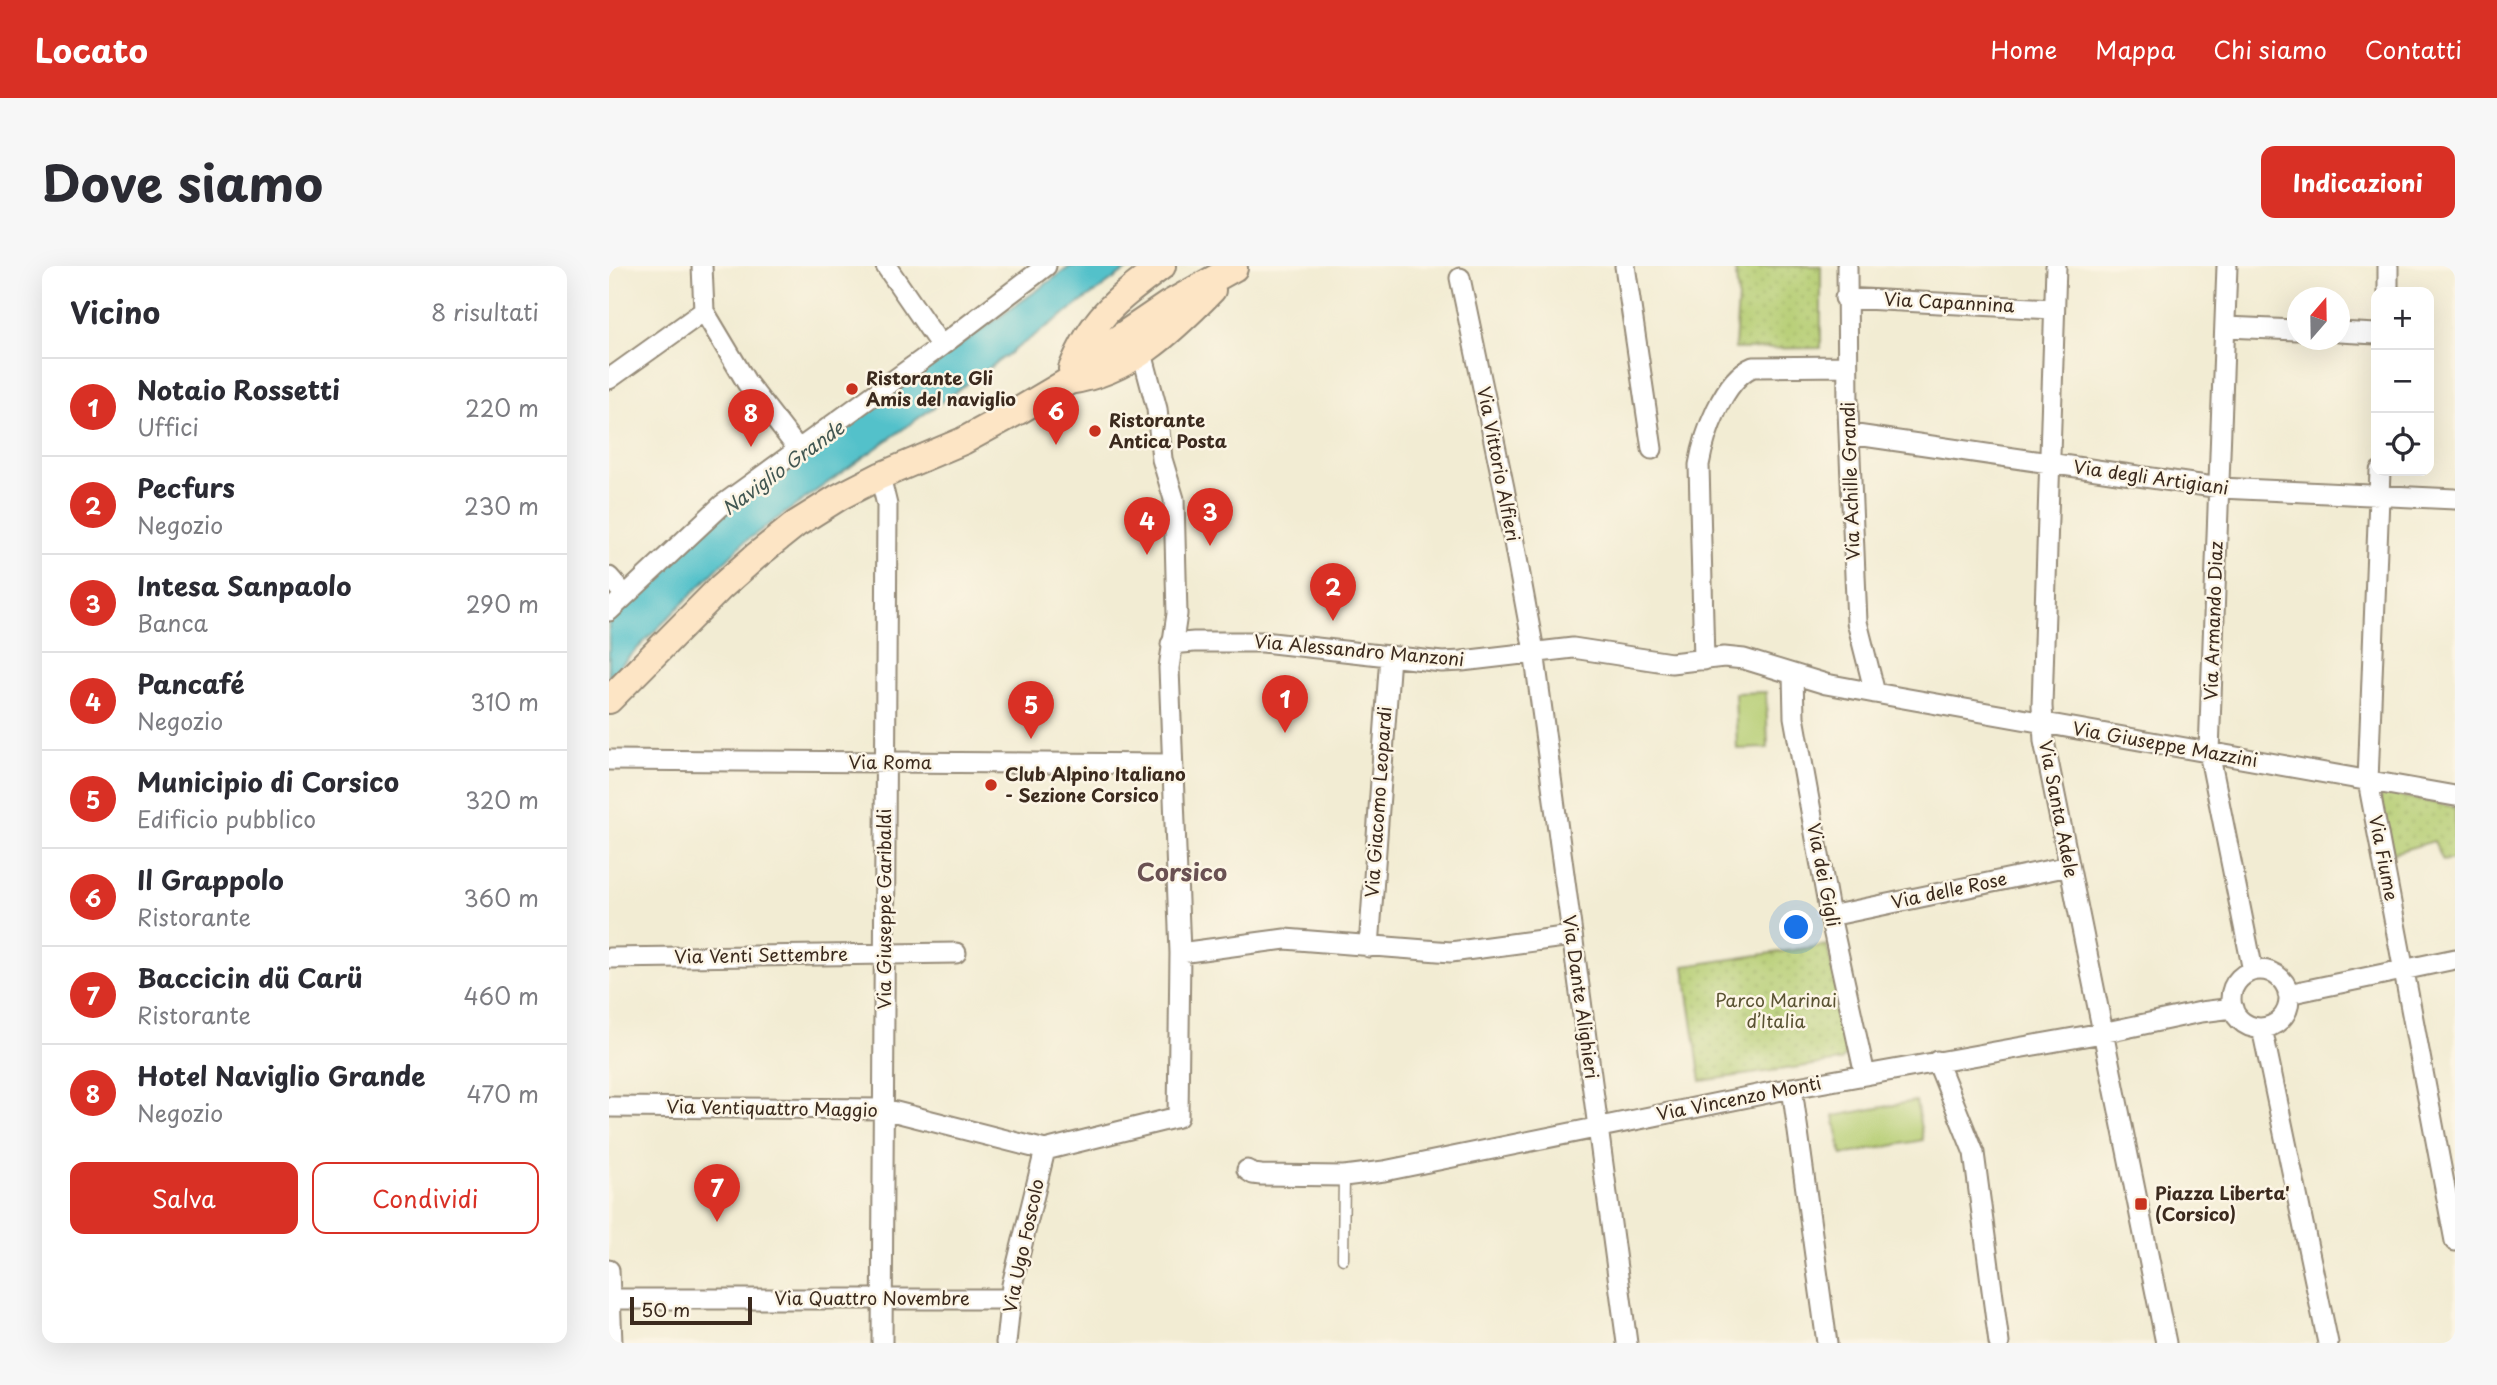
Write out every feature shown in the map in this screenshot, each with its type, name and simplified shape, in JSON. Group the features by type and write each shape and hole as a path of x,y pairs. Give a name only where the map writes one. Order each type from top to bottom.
{"main road":[{"path":"1069,381 1077,356 1102,314 1162,266"},
{"path":"1069,381 1091,357 1169,304 1235,267"},
{"path":"609,700 720,588 796,524 839,497 880,476 963,441 1069,381 1103,374 1142,353 1174,328 1235,267"}],"street":[{"path":"702,266 704,311 747,383 798,449"},
{"path":"886,266 941,346"},
{"path":"609,611 722,505 1047,266"},
{"path":"1625,266 1652,449"},
{"name":"Via Achille Grandi","path":"1847,266 1845,298 1857,622 1875,693"},
{"name":"Via Santa Adele","path":"2056,266 2042,706 2044,741 2166,1343"},
{"name":"Via Armando Diaz","path":"2227,266 2209,752 2253,971"},
{"path":"2388,266 2388,287"},
{"name":"Via Vittorio Alfieri","path":"1460,278 1504,488 1534,651"},
{"name":"Via Capannina","path":"1845,298 2053,309"},
{"path":"609,379 704,311"},
{"path":"2226,327 2287,330"},
{"path":"2350,333 2371,334"},
{"path":"1142,353 1157,409 1162,460 1174,499 1177,614 1169,668 1180,953 1285,939 1451,952 1571,936"},
{"path":"1704,660 1699,465 1713,416 1732,386 1746,370 1753,367 1847,366"},
{"name":"Via degli Artigiani","path":"1850,434 2220,488 2455,499"},
{"name":"Via Giuseppe Garibaldi","path":"880,476 887,505 882,1343"},
{"name":"Via Fiume","path":"2380,476 2368,781 2455,1241"},
{"path":"609,577 625,595"},
{"name":"Via Alessandro Manzoni","path":"1171,644 1263,642 1462,662 1573,648 1671,663 1724,657 1744,659 1826,684 1875,693"},
{"name":"Via Dante Alighieri","path":"1534,651 1627,1343"},
{"name":"Via Giacomo Leopardi","path":"1370,947 1390,656"},
{"name":"Via dei Gigli","path":"1793,674 1794,717 1830,916 1865,1075"},
{"name":"Via Giuseppe Mazzini","path":"1875,693 2455,796"},
{"name":"Via Roma","path":"609,760 1171,764"},
{"name":"Via delle Rose","path":"1830,916 2069,866"},
{"name":"Via Venti Settembre","path":"609,958 956,953"},
{"name":"Via Ventiquattro Maggio","path":"609,1107 884,1110 1045,1150 1178,1117 1180,953"},
{"path":"2288,994 2455,959"},
{"path":"2253,971 2271,972 2279,977 2288,994 2287,1010 2283,1017 2262,1028 2241,1021 2232,1009 2234,985 2245,974 2253,971"},
{"name":"Via Vincenzo Monti","path":"1247,1170 1261,1175 1344,1176 1417,1165 1792,1088 2102,1033 2201,1012 2232,1009"},
{"path":"2262,1028 2329,1343"},
{"path":"1937,1061 1974,1153 1999,1343"},
{"path":"1792,1088 1827,1343"},
{"name":"Via Ugo Foscolo","path":"1006,1343 1009,1299 1045,1150"},
{"path":"609,1270 612,1343"},
{"name":"Via Quattro Novembre","path":"610,1299 1009,1299"}],"lane":[{"path":"1343,1259 1344,1176"}],"green space":[{"path":"1735,266 1821,266 1821,348 1735,349 1738,296"},
{"path":"1766,692 1768,748 1737,749 1735,693"},
{"path":"2379,792 2455,807 2455,859 2443,861 2434,841 2393,853"},
{"name":"Parco Marinai d’Italia","path":"1827,945 1849,1045 1848,1054 1841,1061 1701,1081 1684,966"},
{"path":"1916,1101 1923,1140 1842,1155 1834,1116"}],"water":[{"path":"1071,266 1132,266 743,543 609,677 609,619 731,508"}],"place":[{"name":"Ristorante Gli Amis del naviglio","path":"852,389"},
{"name":"Ristorante Antica Posta","path":"1095,431"},
{"name":"Il Grappolo","path":"1056,445"},
{"name":"Hotel Naviglio Grande","path":"751,447"},
{"name":"Intesa Sanpaolo","path":"1210,546"},
{"name":"Pancafé","path":"1147,555"},
{"name":"Pecfurs","path":"1333,621"},
{"name":"Notaio Rossetti","path":"1285,733"},
{"name":"Municipio di Corsico","path":"1031,739"},
{"name":"Club Alpino Italiano - Sezione Corsico","path":"991,785"},
{"name":"Piazza Liberta' (Corsico)","path":"2141,1204"},
{"name":"Baccicin dü Carü","path":"717,1222"}],"district":[{"name":"Corsico","path":"1182,873"}],"water label":[{"name":"Naviglio Grande","path":"783,468"}]}
